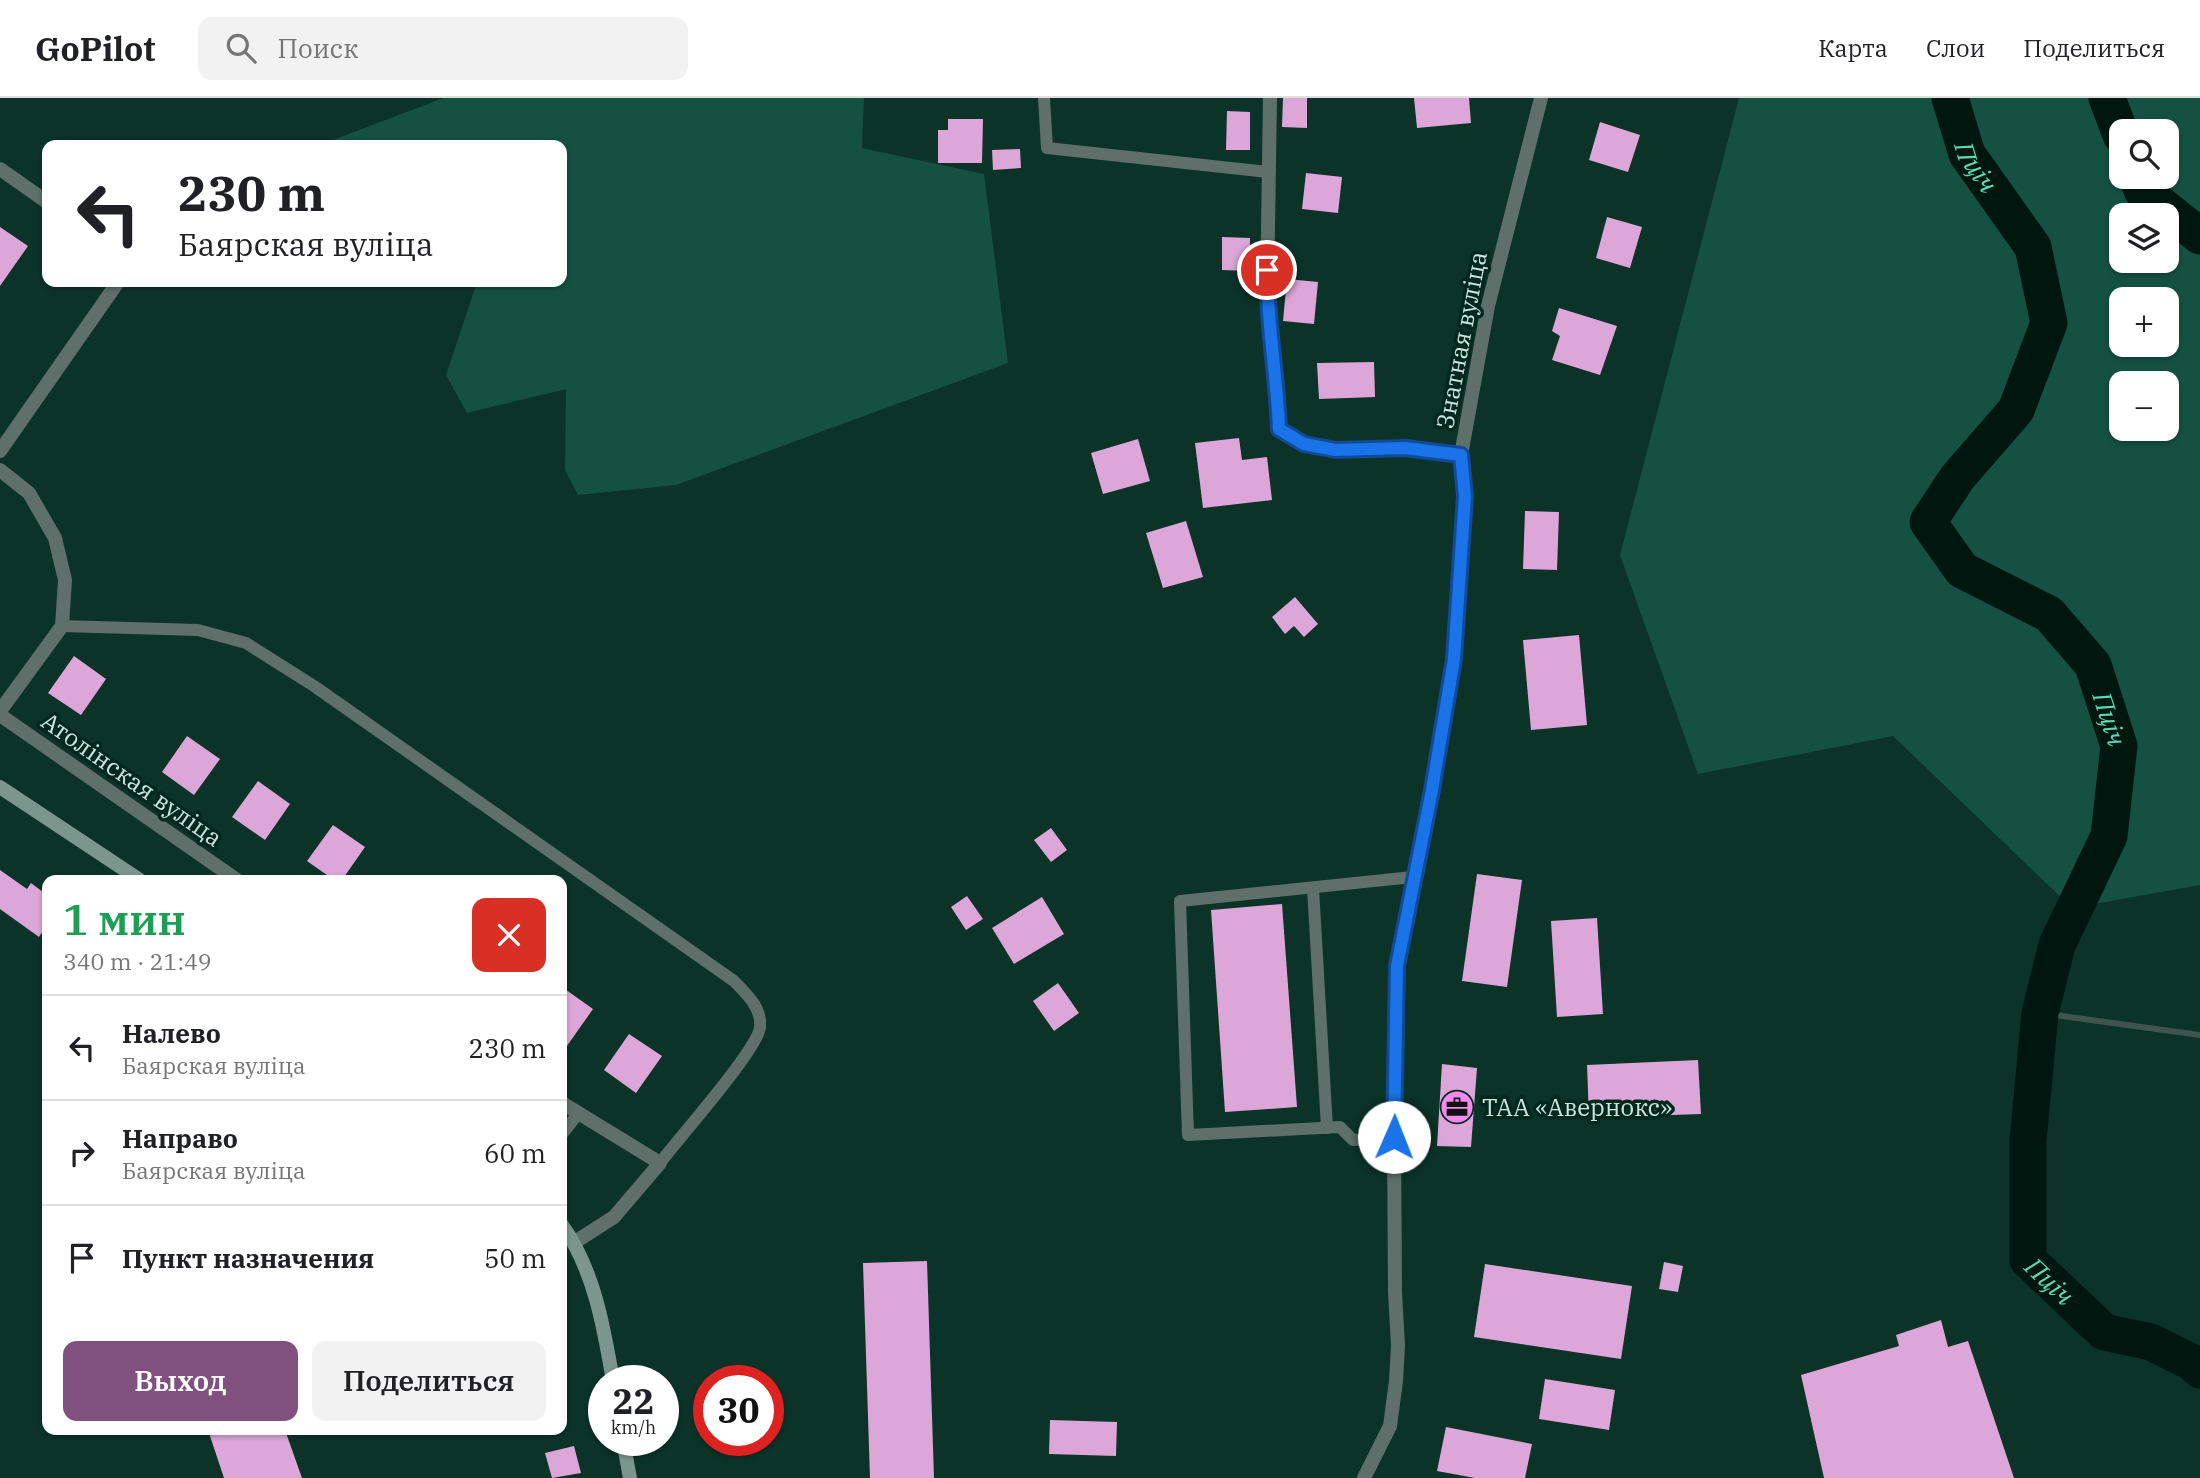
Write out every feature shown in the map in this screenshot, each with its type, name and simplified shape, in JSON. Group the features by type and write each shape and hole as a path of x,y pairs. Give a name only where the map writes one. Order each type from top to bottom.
{"street":[{"path":"1270,98 1267,294 1278,388 1279,429 1304,444 1336,450 1405,448 1461,455"},
{"name":"Знатная вуліца","path":"1364,1478 1390,1426 1395,1381 1398,1346 1394,1137 1397,966 1432,790 1454,659 1465,496 1461,455 1488,306 1541,98"},
{"path":"0,169 42,198"},
{"path":"0,451 115,287"},
{"path":"0,470 29,493 55,538 65,580 62,626"},
{"name":"Атолінская вуліца","path":"62,626 0,713 230,875"},
{"path":"0,787 132,875"},
{"path":"567,1106 660,1163 614,1217 575,1242"},
{"path":"567,1232 575,1242 603,1320 610,1365"},
{"path":"626,1456 630,1478"}],"lane":[{"path":"1044,98 1047,148 1268,172"},
{"path":"62,626 198,630 246,643 314,686 734,981 756,1004 761,1028 744,1059 660,1163"},
{"path":"1394,1137 1353,1140 1340,1127 1188,1135 1180,901 1413,877"},
{"path":"1312,888 1327,1128"},
{"path":"567,1128 578,1114"}],"green space":[{"path":"443,98 864,98 862,148 984,174 1008,363 676,485 578,495 565,470 566,389 467,413 446,375 475,287 567,287 567,140 333,140"},
{"path":"1739,98 2200,98 2200,885 2072,908 1893,736 1698,774 1620,555"}],"building":[{"path":"1283,98 1307,98 1307,128 1282,127"},
{"path":"1414,98 1469,98 1471,123 1417,128"},
{"path":"1227,111 1250,112 1250,150 1226,150"},
{"path":"948,119 983,119 982,163 938,163 938,130 948,130"},
{"path":"1600,122 1640,135 1628,172 1589,160"},
{"path":"1020,149 1021,168 993,170 992,150"},
{"path":"1306,173 1342,177 1338,213 1302,209"},
{"path":"1607,217 1642,227 1630,268 1596,258"},
{"path":"0,227 28,246 0,286"},
{"path":"1222,237 1250,238 1250,271 1222,270"},
{"path":"1287,279 1318,282 1314,324 1283,321"},
{"path":"1559,308 1617,326 1600,375 1552,360 1560,336 1552,331"},
{"path":"1374,362 1375,397 1319,399 1317,363"},
{"path":"1239,438 1242,460 1267,457 1272,500 1203,508 1195,443"},
{"path":"1138,439 1150,481 1103,494 1091,453"},
{"path":"1525,511 1559,512 1557,570 1523,569"},
{"path":"1186,521 1203,577 1163,588 1146,533"},
{"path":"1295,597 1318,624 1304,637 1294,626 1285,634 1272,617"},
{"path":"1579,635 1587,725 1531,730 1523,640"},
{"path":"74,656 106,679 81,715 48,693"},
{"path":"187,736 220,759 194,795 162,772"},
{"path":"258,781 290,804 265,840 232,817"},
{"path":"333,825 365,847 345,875 327,875 307,861"},
{"path":"1051,828 1067,850 1051,862 1034,840"},
{"path":"0,870 27,889 31,883 42,891 42,932 39,937 0,909"},
{"path":"1477,874 1522,880 1507,987 1462,981"},
{"path":"967,896 983,919 966,930 951,907"},
{"path":"1042,897 1064,934 1014,964 992,928"},
{"path":"1282,904 1297,1107 1225,1112 1211,910"},
{"path":"1597,918 1603,1014 1557,1017 1551,921"},
{"path":"1058,983 1079,1013 1054,1031 1033,1001"},
{"path":"567,991 593,1009 567,1046"},
{"path":"629,1034 662,1056 636,1093 604,1070"},
{"path":"1698,1060 1701,1114 1589,1118 1587,1065"},
{"name":"ТАА «Авернокс»","path":"1442,1064 1477,1068 1471,1147 1437,1146"},
{"path":"927,1261 934,1478 870,1478 863,1263"},
{"path":"1664,1262 1683,1266 1678,1292 1659,1289"},
{"path":"1485,1264 1632,1286 1621,1359 1474,1337"},
{"path":"1941,1320 1948,1347 1968,1341 2014,1478 1824,1478 1801,1375 1899,1346 1896,1335"},
{"path":"1545,1379 1615,1390 1609,1430 1539,1419"},
{"path":"1050,1420 1117,1422 1116,1456 1049,1454"},
{"path":"1446,1427 1532,1444 1525,1478 1475,1478 1437,1471"},
{"path":"210,1435 287,1435 302,1478 224,1478"},
{"path":"574,1446 581,1473 552,1478 545,1453"}],"waterway":[{"name":"Пціч","path":"1950,98 1967,154 2033,247 2049,323 2016,410 1957,478 1928,522 1962,570 2049,614 2093,665 2119,746 2109,836 2057,945 2040,1013 2028,1141 2028,1260 2104,1332 2151,1342 2191,1362 2200,1370"},
{"name":"Пціч","path":"2107,98 2115,119"},
{"name":"Пціч","path":"2142,189 2200,236"},
{"path":"2040,1013 2200,1035"}],"place":[{"name":"ТАА «Авернокс»","path":"1457,1107"}],"route":[{"path":"1267,270 1279,429 1304,444 1336,450 1405,448 1461,455 1465,496 1454,659 1432,790 1397,966 1394,1137"}]}
